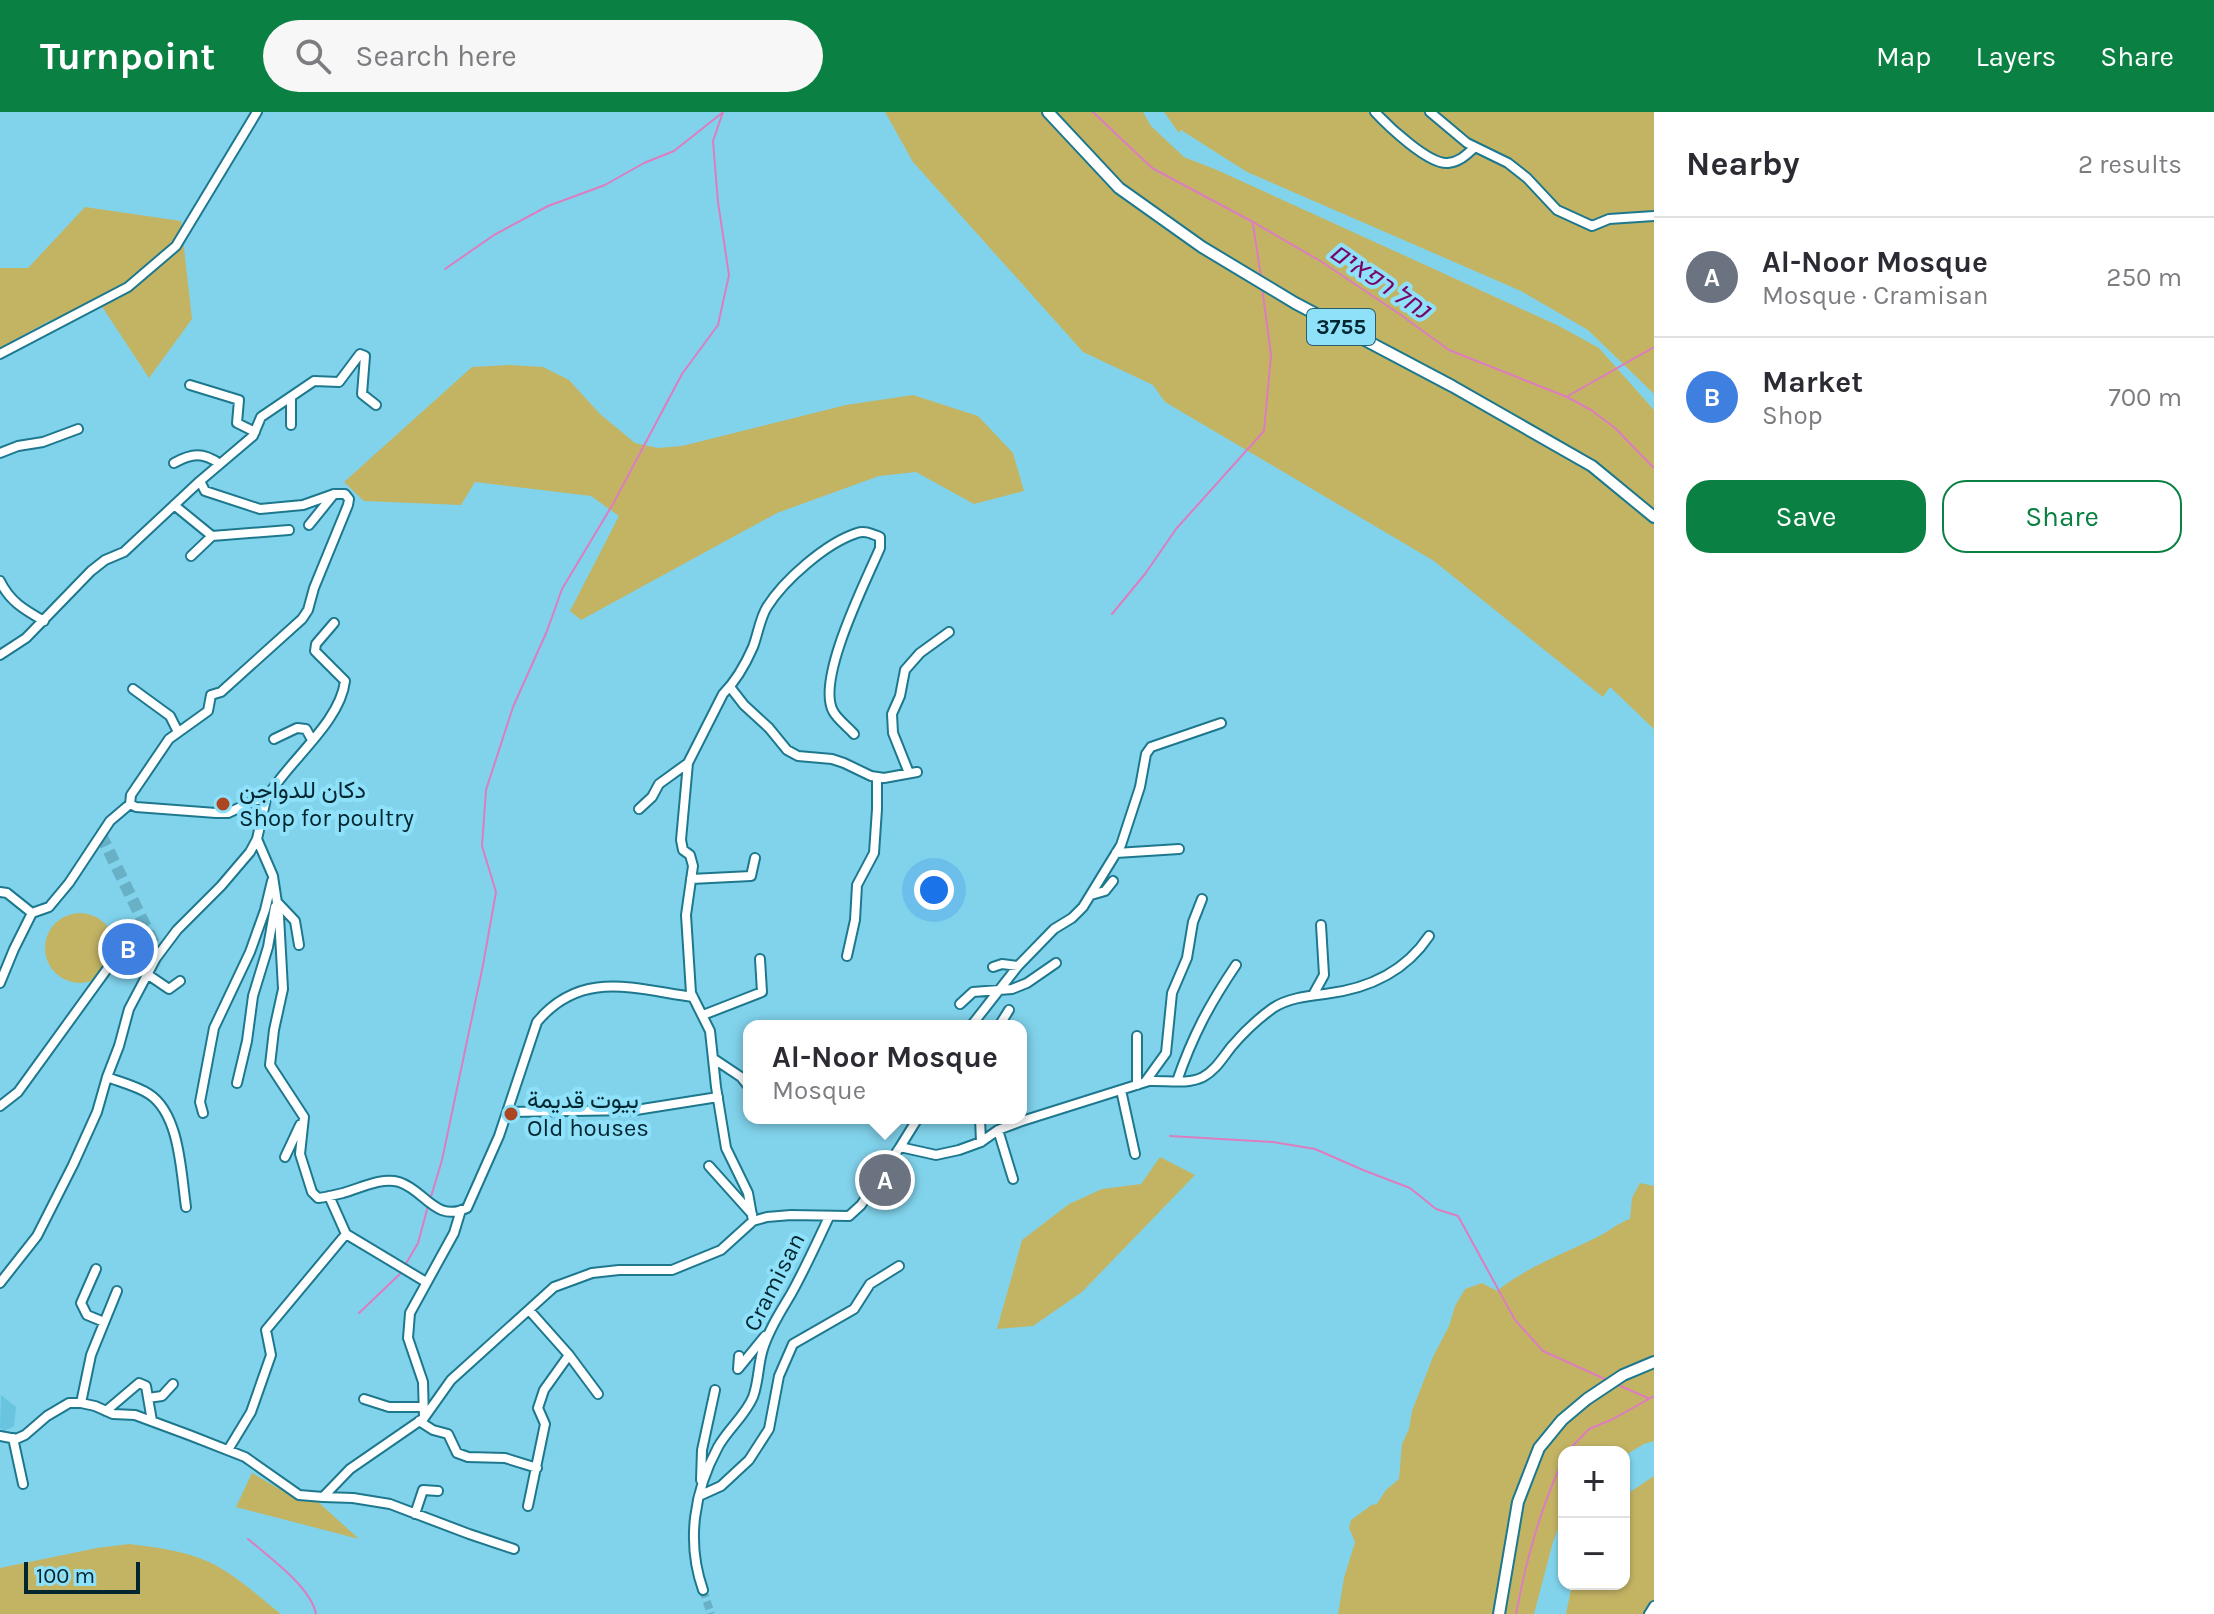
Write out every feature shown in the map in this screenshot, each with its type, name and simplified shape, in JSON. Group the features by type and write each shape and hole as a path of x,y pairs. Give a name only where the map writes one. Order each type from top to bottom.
{"main road":[{"name":"3755","path":"1048,112 1119,188 1202,247 1295,303 1452,386 1592,466 1654,517"},
{"path":"1499,1614 1518,1502 1539,1448 1562,1420 1587,1399 1623,1375 1654,1362"}],"street":[{"path":"0,354 128,287 176,246 257,112"},
{"path":"1375,112 1392,129 1437,162 1450,163 1464,158 1475,147"},
{"path":"1430,112 1475,147 1508,163 1557,210 1577,220 1592,226 1609,219 1654,216"},
{"path":"0,655 26,638 91,571 105,560 124,552 253,436 261,417 314,381 339,382 360,354 365,356 362,394 376,405"},
{"path":"190,385 239,400 237,423 255,432"},
{"path":"291,397 291,425"},
{"path":"0,453 78,429"},
{"path":"174,463 188,455 199,454 211,457 220,464"},
{"path":"0,983 32,913 49,907 69,883 110,821 130,804 135,787 169,739 208,711 211,695 221,692 302,619 349,499 345,494 334,494 303,505 260,509 205,491 200,481"},
{"path":"309,525 334,494"},
{"path":"174,505 212,536"},
{"path":"191,556 212,536 289,530"},
{"path":"753,1218 748,1193 726,1148 710,1031 693,997 689,976 686,915 693,866 681,840 688,763 717,705 752,650 766,609 789,579 825,550 857,533 867,532 880,537 880,548 845,626 829,691 833,711 854,734"},
{"path":"0,581 10,598 44,621"},
{"path":"0,1283 37,1236 57,1199 97,1112 129,1009 156,958 177,930 244,861 257,839 266,799 289,766 324,726 343,695 345,681 315,651 316,644 334,623"},
{"path":"730,687 787,750 798,756 832,759 871,776 884,778 913,772 893,733 892,714 900,696 905,670 920,653 949,632"},
{"path":"133,689 170,716 178,732"},
{"path":"976,1020 1018,966 1054,929 1072,918 1091,895 1122,841 1140,787 1146,754 1151,747 1221,723"},
{"path":"274,739 297,728 306,729 312,740"},
{"path":"639,809 652,797 659,784 688,763"},
{"path":"847,956 855,920 857,885 874,853 877,777"},
{"path":"130,804 136,807 228,813 256,800 266,799"},
{"path":"257,839 273,876 283,989 270,1065 304,1117 300,1154 312,1192 318,1198 386,1180 402,1183 441,1210 456,1213 467,1208 499,1136 537,1022 547,1010 572,992 608,985 693,997"},
{"path":"1116,853 1179,849"},
{"path":"691,879 751,876 755,858"},
{"path":"203,1113 200,1102 214,1028 250,952 273,876"},
{"path":"1091,895 1105,891 1113,881"},
{"path":"0,892 7,893 32,913"},
{"path":"1141,1083 1166,1053 1172,993 1187,958 1193,922 1202,899"},
{"path":"277,900 295,921 299,945"},
{"path":"237,1083 253,996 268,947 277,900"},
{"path":"1313,995 1324,975 1321,925"},
{"path":"1027,1121 1141,1083 1167,1080 1182,1083 1201,1078 1214,1070 1235,1043 1274,1007 1303,996 1338,992 1376,982 1403,966 1429,936"},
{"path":"0,1106 18,1092 110,965 122,958 156,958"},
{"path":"703,1015 762,992 760,959"},
{"path":"960,1004 973,992 998,991 1027,983 1056,963"},
{"path":"993,967 1002,964 1018,966"},
{"path":"1177,1081 1209,1005 1236,965"},
{"path":"147,974 169,989 180,981"},
{"path":"1003,1020 1009,1010"},
{"path":"1137,1036 1141,1083"},
{"path":"714,1059 743,1080"},
{"path":"107,1077 150,1094 163,1109 173,1127 186,1207"},
{"path":"1121,1090 1135,1154"},
{"path":"507,1112 636,1110 718,1097"},
{"path":"285,1157 304,1117"},
{"path":"323,1497 350,1469 421,1419 451,1380 554,1287 592,1273 672,1270 721,1250 753,1218 849,1216 914,1124"},
{"path":"980,1124 981,1142"},
{"path":"900,1147 936,1155 981,1142 998,1130 1016,1124"},
{"path":"998,1130 1013,1179"},
{"path":"709,1166 753,1218"},
{"path":"329,1196 346,1234 426,1282"},
{"path":"421,1419 423,1382 408,1338 410,1313 454,1233 461,1210"},
{"name":"Cramisan","path":"703,1590 695,1554 695,1510 700,1493 719,1446 747,1410 772,1327 829,1217"},
{"path":"228,1450 251,1412 271,1355 266,1330 346,1234"},
{"path":"715,1390 702,1450 700,1493 721,1486 749,1460 769,1429 779,1376 793,1344 854,1309 870,1284 899,1266"},
{"path":"96,1269 81,1303 87,1315 104,1322"},
{"path":"81,1403 91,1355 117,1291"},
{"path":"529,1310 598,1394"},
{"path":"739,1356 738,1369 772,1327"},
{"path":"528,1506 545,1424 538,1408 544,1390 569,1355"},
{"path":"106,1411 139,1383 146,1386 152,1421"},
{"path":"148,1398 162,1396 173,1384"},
{"path":"364,1399 389,1407 423,1407"},
{"path":"0,1436 13,1438 25,1435 47,1416 69,1403 81,1403 113,1414 135,1415 245,1457 299,1495 390,1504 514,1549"},
{"path":"421,1419 433,1430 448,1434 457,1453 468,1457 505,1458 537,1468"},
{"path":"13,1438 23,1484"},
{"path":"415,1514 423,1490 438,1491"},
{"path":"1649,1614 1654,1606"}],"shaded area":[{"path":"885,112 1143,112 1151,126 1184,157 1559,326 1599,348 1654,410 1654,729 1610,687 1603,697 1434,561 1165,402 1153,385 1083,352 913,162"},
{"path":"1164,112 1654,112 1654,394 1588,330 1521,291 1247,172 1181,130 1179,133"},
{"path":"85,207 181,221 192,319 149,378 99,302 49,321 0,348 0,268 28,268"},
{"path":"472,367 543,367 569,380 600,414 635,443 658,448 682,446 846,405 913,395 978,416 1013,453 1024,491 974,504 916,472 879,476 777,513 581,620 570,611 619,516 591,496 475,482 461,505 364,501 344,482"},
{"path":"80,913 105,923 115,948 105,973 80,983 55,973 45,948 55,923"},
{"path":"1160,1157 1195,1175 1082,1292 1033,1326 997,1329 1022,1240 1069,1204 1102,1189 1141,1184"},
{"path":"1640,1183 1654,1186 1654,1441 1630,1452 1630,1446 1558,1446 1558,1529 1534,1614 1338,1614 1344,1578 1355,1542 1349,1528 1351,1520 1373,1504 1376,1505 1386,1490 1399,1479 1402,1444 1412,1411 1465,1289 1482,1283 1497,1291 1535,1267 1603,1234 1630,1219 1632,1198"},
{"path":"1,1395 16,1407 14,1426 4,1431 0,1428"},
{"path":"252,1473 295,1498 317,1501 359,1539 236,1507"},
{"path":"1654,1476 1654,1614 1566,1614 1571,1590 1630,1590 1630,1492"},
{"path":"129,1544 180,1552 209,1562 237,1579 281,1614 0,1614 0,1568"}],"waterway":[{"path":"430,1200 442,1160 496,892 482,846 486,790 513,707 562,589 613,504 682,374 718,325 729,275 713,141 723,112"},
{"name":"נחל רפאים","path":"1093,112 1152,168 1322,262 1449,350 1567,397 1591,410 1615,428 1654,468"},
{"path":"445,269 494,235 548,206 605,185 644,163 674,151 722,113"},
{"path":"1253,224 1261,277"},
{"path":"1112,614 1176,529 1264,431 1271,355 1262,287"},
{"path":"1568,396 1654,347"},
{"path":"1170,1136 1273,1142 1315,1149 1410,1188 1436,1209 1458,1216 1515,1320 1543,1351 1607,1380"},
{"path":"404,1267 418,1243 428,1206"},
{"path":"359,1313 401,1273"},
{"path":"1616,1384 1648,1398"},
{"name":"נחל רפאים","path":"1573,1446 1589,1429 1654,1396"},
{"name":"נחל רפאים","path":"1516,1614 1535,1534 1558,1472"},
{"path":"248,1539 298,1583 313,1604 316,1614"}],"tunnel":[{"path":"101,835 159,954"},
{"path":"703,1590 711,1614"}],"place":[{"name":"دكان للدواجن Shop for poultry","path":"223,804"},
{"name":"Market","path":"128,949"},
{"name":"بيوت قديمة Old houses","path":"511,1114"},
{"name":"Al-Noor Mosque","path":"885,1180"}]}
